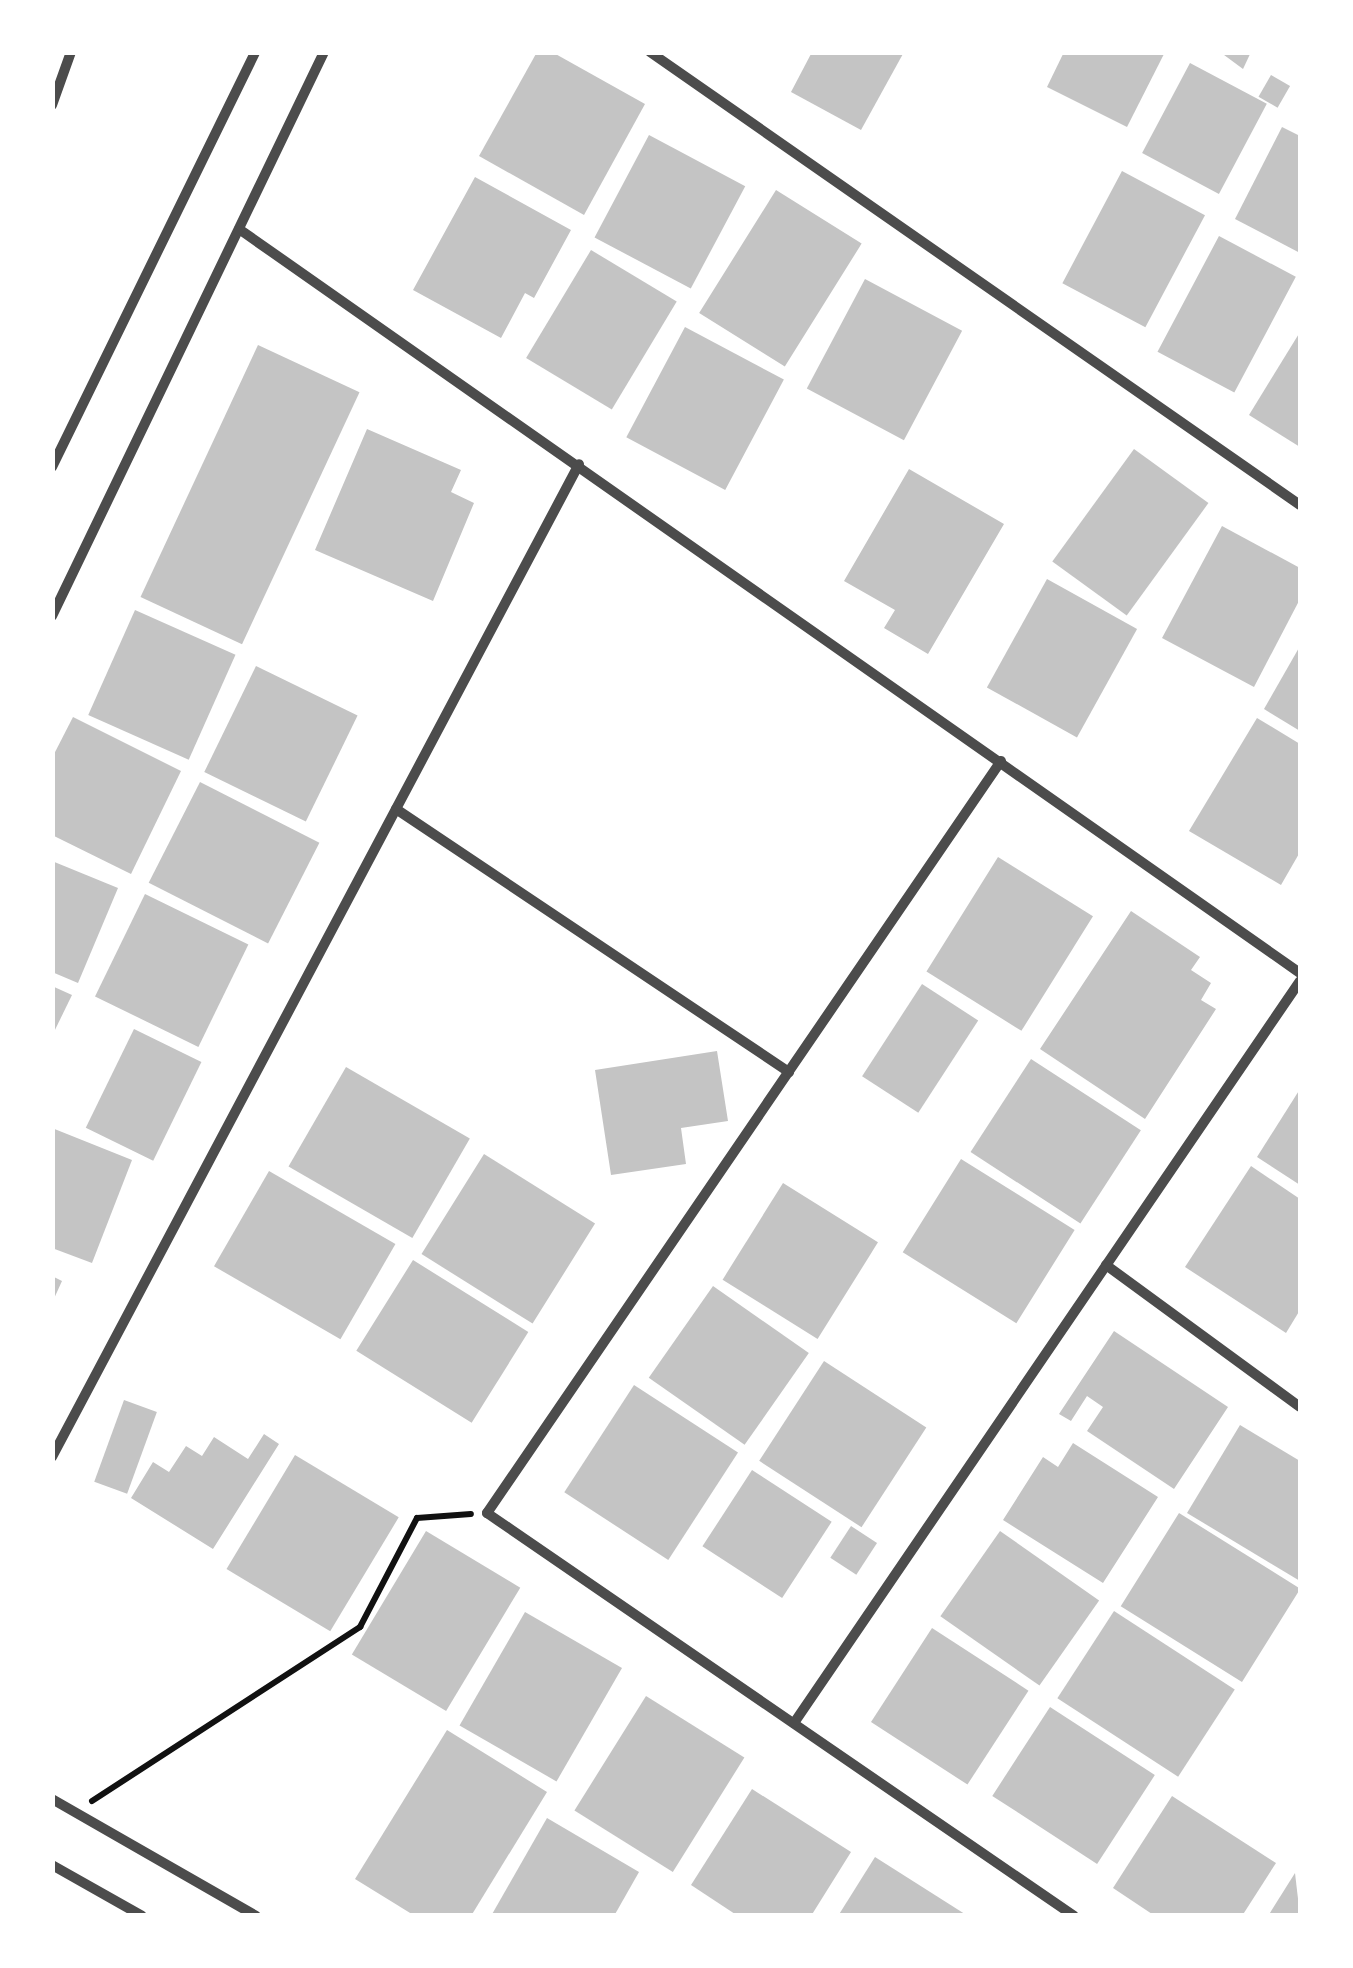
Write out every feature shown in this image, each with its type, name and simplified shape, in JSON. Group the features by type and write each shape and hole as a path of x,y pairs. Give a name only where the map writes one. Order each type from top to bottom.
{"street":[{"path":"52,105 71,52"},
{"path":"52,467 255,52"},
{"path":"52,616 324,52"},
{"path":"650,52 1300,505"},
{"path":"240,229 1300,974"},
{"path":"52,1458 579,464"},
{"path":"1001,762 488,1513 1074,1916"},
{"path":"396,809 789,1072"},
{"path":"794,1723 1300,981"},
{"path":"1106,1265 1300,1407"},
{"path":"52,1799 256,1916"},
{"path":"52,1865 142,1916"}],"path":[{"path":"75,1812 360,1627 416,1518 488,1513"}],"building":[{"path":"537,52 552,52 645,104 584,215 479,156"},
{"path":"812,52 904,52 861,130 791,92"},
{"path":"1064,52 1165,52 1127,127 1047,87"},
{"path":"1220,52 1251,52 1243,69"},
{"path":"1190,63 1267,104 1219,194 1142,153"},
{"path":"1271,75 1290,86 1278,108 1258,97"},
{"path":"1282,127 1300,136 1300,253 1235,219"},
{"path":"649,135 745,186 691,289 595,237"},
{"path":"1122,171 1205,215 1145,327 1062,283"},
{"path":"475,177 571,230 534,298 525,293 501,338 413,290"},
{"path":"776,190 862,244 785,366 699,313"},
{"path":"1219,236 1296,277 1234,393 1157,352"},
{"path":"591,250 677,302 612,410 526,358"},
{"path":"865,279 962,331 904,440 807,388"},
{"path":"685,327 784,380 725,490 626,437"},
{"path":"1300,332 1300,447 1249,415"},
{"path":"258,345 360,392 242,644 141,597"},
{"path":"367,429 461,470 451,492 474,503 433,601 315,550"},
{"path":"1134,449 1208,503 1127,616 1052,561"},
{"path":"909,469 1004,524 928,654 884,628 895,610 844,581"},
{"path":"1222,526 1300,568 1300,599 1254,687 1162,638"},
{"path":"1047,579 1137,629 1077,737 987,687"},
{"path":"135,610 235,655 189,760 88,715"},
{"path":"1300,646 1300,731 1264,709"},
{"path":"256,666 358,716 306,822 204,772"},
{"path":"73,717 181,771 131,874 52,835 52,758"},
{"path":"1257,718 1300,744 1300,852 1281,885 1189,831"},
{"path":"200,782 319,843 268,944 149,883"},
{"path":"998,857 1093,916 1021,1031 926,971"},
{"path":"52,861 118,888 78,983 52,972"},
{"path":"145,894 248,944 198,1047 95,996"},
{"path":"1131,911 1200,957 1191,970 1211,983 1201,1000 1216,1009 1145,1119 1040,1049"},
{"path":"922,984 978,1020 918,1113 862,1076"},
{"path":"52,986 72,995 52,1036"},
{"path":"134,1029 201,1062 153,1161 86,1128"},
{"path":"717,1051 728,1121 681,1128 686,1164 611,1175 595,1070"},
{"path":"1031,1059 1141,1130 1080,1223 971,1152"},
{"path":"346,1067 470,1138 412,1238 288,1167"},
{"path":"1300,1089 1300,1185 1257,1157"},
{"path":"52,1128 132,1160 92,1263 52,1248"},
{"path":"484,1154 595,1223 533,1323 421,1254"},
{"path":"961,1159 1075,1230 1016,1323 903,1252"},
{"path":"1251,1166 1300,1199 1300,1310 1286,1333 1185,1267"},
{"path":"269,1171 395,1244 340,1339 214,1266"},
{"path":"783,1183 878,1242 818,1339 723,1280"},
{"path":"413,1260 528,1332 472,1423 356,1351"},
{"path":"52,1276 62,1281 52,1303"},
{"path":"713,1286 809,1353 745,1445 649,1378"},
{"path":"1114,1331 1228,1407 1174,1489 1087,1431 1103,1407 1087,1396 1071,1421 1059,1414"},
{"path":"824,1361 926,1427 862,1527 759,1461"},
{"path":"634,1385 738,1453 668,1560 564,1492"},
{"path":"124,1400 157,1412 127,1494 94,1482"},
{"path":"1240,1425 1300,1461 1300,1581 1187,1513"},
{"path":"264,1434 279,1444 213,1549 131,1498 153,1462 169,1472 186,1446 202,1456 214,1437 248,1459"},
{"path":"1073,1443 1158,1497 1103,1583 1003,1520 1043,1457 1058,1467"},
{"path":"295,1455 399,1517 330,1631 226,1569"},
{"path":"752,1470 832,1522 782,1598 702,1546"},
{"path":"1179,1513 1300,1589 1242,1682 1121,1606"},
{"path":"851,1526 877,1543 856,1575 830,1558"},
{"path":"426,1531 520,1588 446,1711 352,1654"},
{"path":"1000,1531 1099,1600 1039,1686 940,1616"},
{"path":"1114,1611 1235,1689 1178,1777 1057,1698"},
{"path":"525,1612 622,1668 556,1781 459,1725"},
{"path":"932,1628 1028,1691 967,1785 871,1722"},
{"path":"646,1696 744,1757 673,1872 574,1810"},
{"path":"1050,1707 1155,1775 1097,1864 992,1796"},
{"path":"447,1730 547,1792 471,1916 415,1916 355,1879"},
{"path":"752,1789 851,1852 811,1916 738,1916 691,1885"},
{"path":"1172,1796 1276,1863 1242,1916 1155,1916 1113,1888"},
{"path":"547,1818 639,1872 614,1916 491,1916"},
{"path":"875,1857 968,1916 838,1916"},
{"path":"1295,1873 1300,1916 1268,1916"}]}
